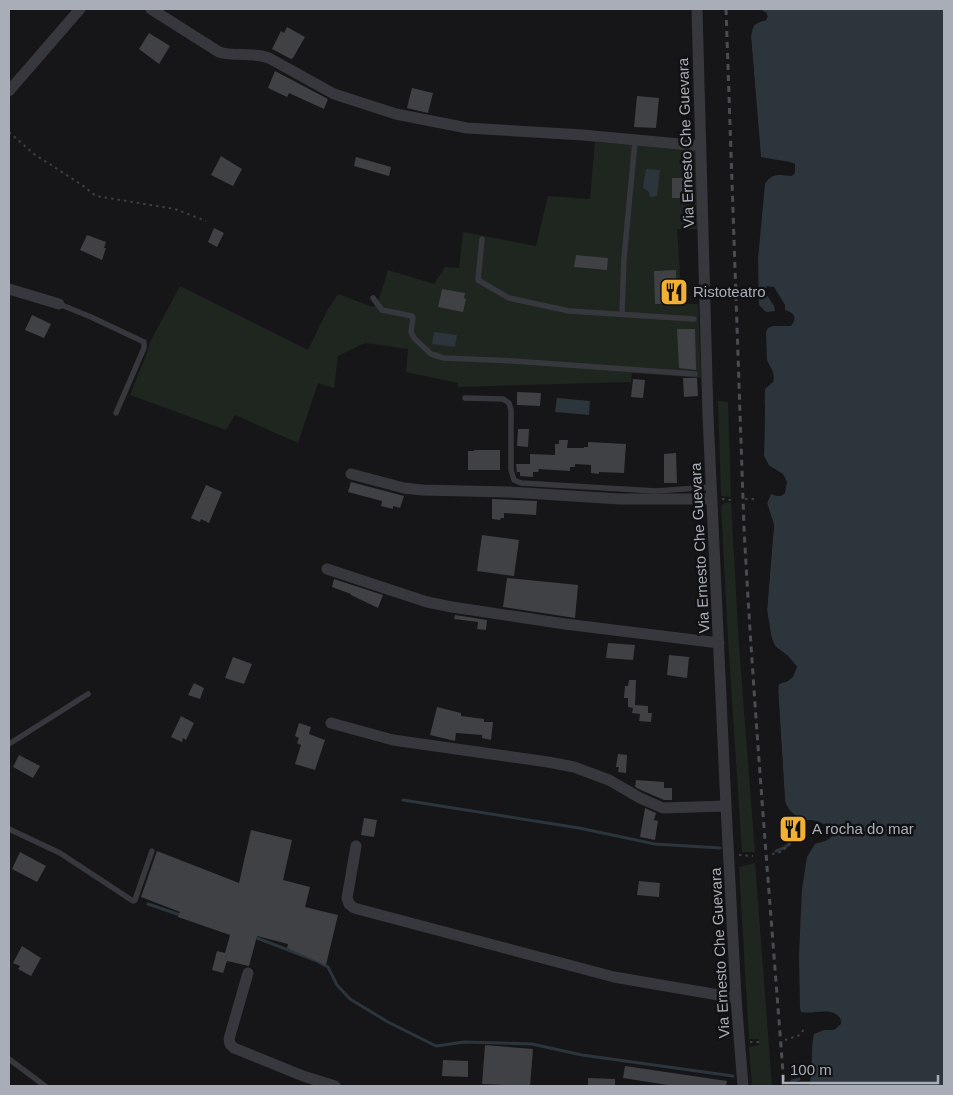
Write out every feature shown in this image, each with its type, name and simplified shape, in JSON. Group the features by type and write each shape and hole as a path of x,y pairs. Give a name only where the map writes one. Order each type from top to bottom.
{"street":[{"path":"9,91 80,9"},
{"path":"151,9 219,52 228,55 260,55 269,58 334,94 396,114 467,128 583,135 701,146"},
{"name":"Via Ernesto Che Guevara","path":"697,9 712,493 736,998 744,1086"},
{"path":"9,289 59,304"},
{"path":"351,474 404,488 422,490 509,492 620,499 712,493"},
{"path":"327,569 427,602 565,624 719,643"},
{"path":"331,724 393,740 574,767 609,780 640,798 663,808 726,806"},
{"path":"356,846 347,898 349,904 354,908 614,977 736,998"},
{"path":"248,973 229,1039 230,1044 234,1048 303,1076 335,1086"}],"lane":[{"path":"622,314 624,258 635,141"},
{"path":"482,239 478,280 509,298 569,311 694,319"},
{"path":"373,298 382,310 412,316 414,318 411,332 414,338 431,354 444,358 531,362 696,374"},
{"path":"59,304 91,316 144,342 144,348 116,413"},
{"path":"465,398 503,400 509,403 511,410 510,470 514,480 521,484 712,493"},
{"path":"9,744 88,694"},
{"path":"9,829 60,853 132,902 137,894 152,851"},
{"path":"9,1059 45,1086"}],"path":[{"path":"9,132 34,154 96,196 175,209 206,221"},
{"path":"745,499 758,499"},
{"path":"772,854 782,852 790,844"},
{"path":"729,855 753,856"},
{"path":"785,1040 800,1035 804,1029"}],"shaded area":[{"path":"759,9 944,9 944,1086 809,1086 814,1034 824,1030 834,1030 841,1024 841,1020 838,1015 828,1012 801,1012 799,954 802,889 807,857 815,844 826,841 833,835 834,827 814,820 804,820 797,817 785,801 778,686 788,681 797,667 788,656 775,646 771,635 767,610 774,525 767,503 771,494 777,496 785,493 785,478 770,467 764,456 765,389 773,382 774,378 767,360 766,332 768,328 773,326 791,326 794,316 785,310 785,305 774,287 767,286 765,292 775,311 766,312 759,305 758,259 765,184 773,176 792,176 795,173 795,164 761,157 751,37 755,25 766,20 767,13"},
{"path":"595,142 697,150 700,229 677,229 682,304 698,304 701,378 632,373 631,382 458,387 458,383 406,372 408,349 365,343 338,356 334,388 318,383 298,443 235,415 226,430 130,395 150,342 180,286 308,350 328,309 338,294 373,307 378,302 388,270 434,284 445,267 459,268 463,232 536,246 548,196 590,199"},
{"path":"646,169 660,170 657,196 650,197 649,192 643,188"},
{"path":"434,332 457,335 455,347 432,344"},
{"path":"557,398 590,401 589,415 555,412"},
{"path":"718,401 728,402 731,497 722,496 721,494"},
{"path":"731,502 739,646 755,852 742,852 721,506 724,503"},
{"path":"755,863 772,1086 752,1086 749,1047 759,1045 759,1039 749,1039 739,867"}],"pier":[{"path":"757,9 761,9 768,16 766,20 753,26 751,37 761,160 758,155 749,37 751,25 765,16"},
{"path":"763,403 765,405 764,456 767,464 783,474 787,482 785,493 781,496 771,494 767,503 774,525 767,610 772,641 797,667 793,677 779,684 778,691 785,801 788,810 801,819 787,812 782,801 776,686 778,681 787,679 795,668 787,658 776,651 770,642 765,611 771,525 764,502 770,492 780,494 783,491 784,483 781,476 765,466 762,456"}],"building":[{"path":"287,27 305,37 291,59 272,49 281,31 284,33"},
{"path":"149,33 170,46 159,64 139,49"},
{"path":"275,71 328,99 324,109 289,93 287,97 268,88"},
{"path":"412,88 433,93 428,113 407,108"},
{"path":"637,96 659,98 656,128 634,127"},
{"path":"221,156 242,169 233,186 211,175"},
{"path":"356,157 391,167 389,176 354,166"},
{"path":"672,178 694,178 695,198 672,198"},
{"path":"214,228 224,233 217,247 208,242"},
{"path":"87,235 106,242 102,260 80,250"},
{"path":"576,255 608,258 607,270 574,267"},
{"path":"676,270 677,303 655,304 654,271"},
{"path":"442,289 465,293 464,298 466,299 463,312 438,307"},
{"path":"32,315 51,324 44,338 25,330"},
{"path":"677,329 695,329 696,370 679,368"},
{"path":"683,378 697,378 698,396 684,397"},
{"path":"633,379 645,380 643,398 631,397"},
{"path":"517,392 541,393 540,406 517,405"},
{"path":"518,429 529,429 528,447 517,446"},
{"path":"559,440 568,440 567,448 588,447 588,442 626,444 624,473 591,473 591,465 575,464 575,467 570,467 570,471 539,469 538,472 533,472 533,477 520,476 520,472 517,472 516,464 530,464 530,454 555,455 555,444 559,444"},
{"path":"500,450 500,470 468,470 468,451"},
{"path":"676,453 677,483 664,483 664,454"},
{"path":"351,482 404,496 400,508 393,506 393,509 381,506 382,501 348,492"},
{"path":"206,485 222,492 209,523 201,519 200,522 191,518"},
{"path":"492,499 537,501 536,515 504,513 504,518 500,520 492,519"},
{"path":"482,535 519,540 514,576 477,571"},
{"path":"507,578 578,585 575,618 503,607"},
{"path":"334,579 383,595 378,608 351,594 332,587"},
{"path":"455,615 487,620 486,630 477,629 478,622 454,619"},
{"path":"608,643 635,645 633,660 606,658"},
{"path":"669,655 689,657 687,678 667,675"},
{"path":"233,657 252,664 244,684 225,678"},
{"path":"629,680 636,680 635,705 648,706 648,713 652,713 651,722 639,721 640,714 632,713 633,708 628,707 628,698 624,698 625,686 628,686"},
{"path":"194,683 204,688 200,699 188,695"},
{"path":"437,707 461,713 461,716 484,719 484,722 493,722 491,740 482,738 482,735 456,733 455,741 430,735"},
{"path":"181,716 194,723 186,740 183,738 182,742 171,737"},
{"path":"299,723 311,727 309,734 325,740 315,770 295,764 301,745 297,743 299,738 295,736"},
{"path":"618,754 627,755 626,773 618,772 619,767 616,767"},
{"path":"19,755 40,766 33,778 13,767"},
{"path":"636,780 664,782 664,788 672,788 672,800 664,800 635,787"},
{"path":"645,808 656,813 654,820 658,821 655,840 640,837"},
{"path":"364,818 377,820 374,837 361,835"},
{"path":"805,824 806,835 783,838 782,826"},
{"path":"251,830 292,840 283,880 310,887 305,907 338,915 326,965 287,948 288,944 257,936 249,966 227,961 223,973 212,970 217,951 225,953 230,935 178,917 180,912 141,897 157,851 239,883"},
{"path":"20,852 46,866 37,882 12,869"},
{"path":"639,881 660,883 659,897 637,895"},
{"path":"22,946 41,958 31,976 18,969 20,966 13,963"},
{"path":"485,1045 533,1049 530,1086 482,1084"},
{"path":"443,1060 468,1061 468,1077 442,1076"},
{"path":"625,1066 727,1081 726,1086 674,1086 623,1078"},
{"path":"588,1078 615,1079 615,1086 588,1086"}],"waterway":[{"path":"403,800 579,828 655,844 720,848"},
{"path":"796,828 798,816"},
{"path":"776,851 788,845 794,834"},
{"path":"148,904 183,916"},
{"path":"254,937 328,967 337,985 350,999 388,1022 436,1046 464,1042 532,1044 582,1055 733,1076"},
{"path":"792,1081 799,1079"}],"railway":[{"path":"726,9 744,528 757,737 784,1086"}],"place":[{"name":"Ristoteatro","path":"674,292"},
{"name":"A rocha do mar","path":"793,829"}]}
